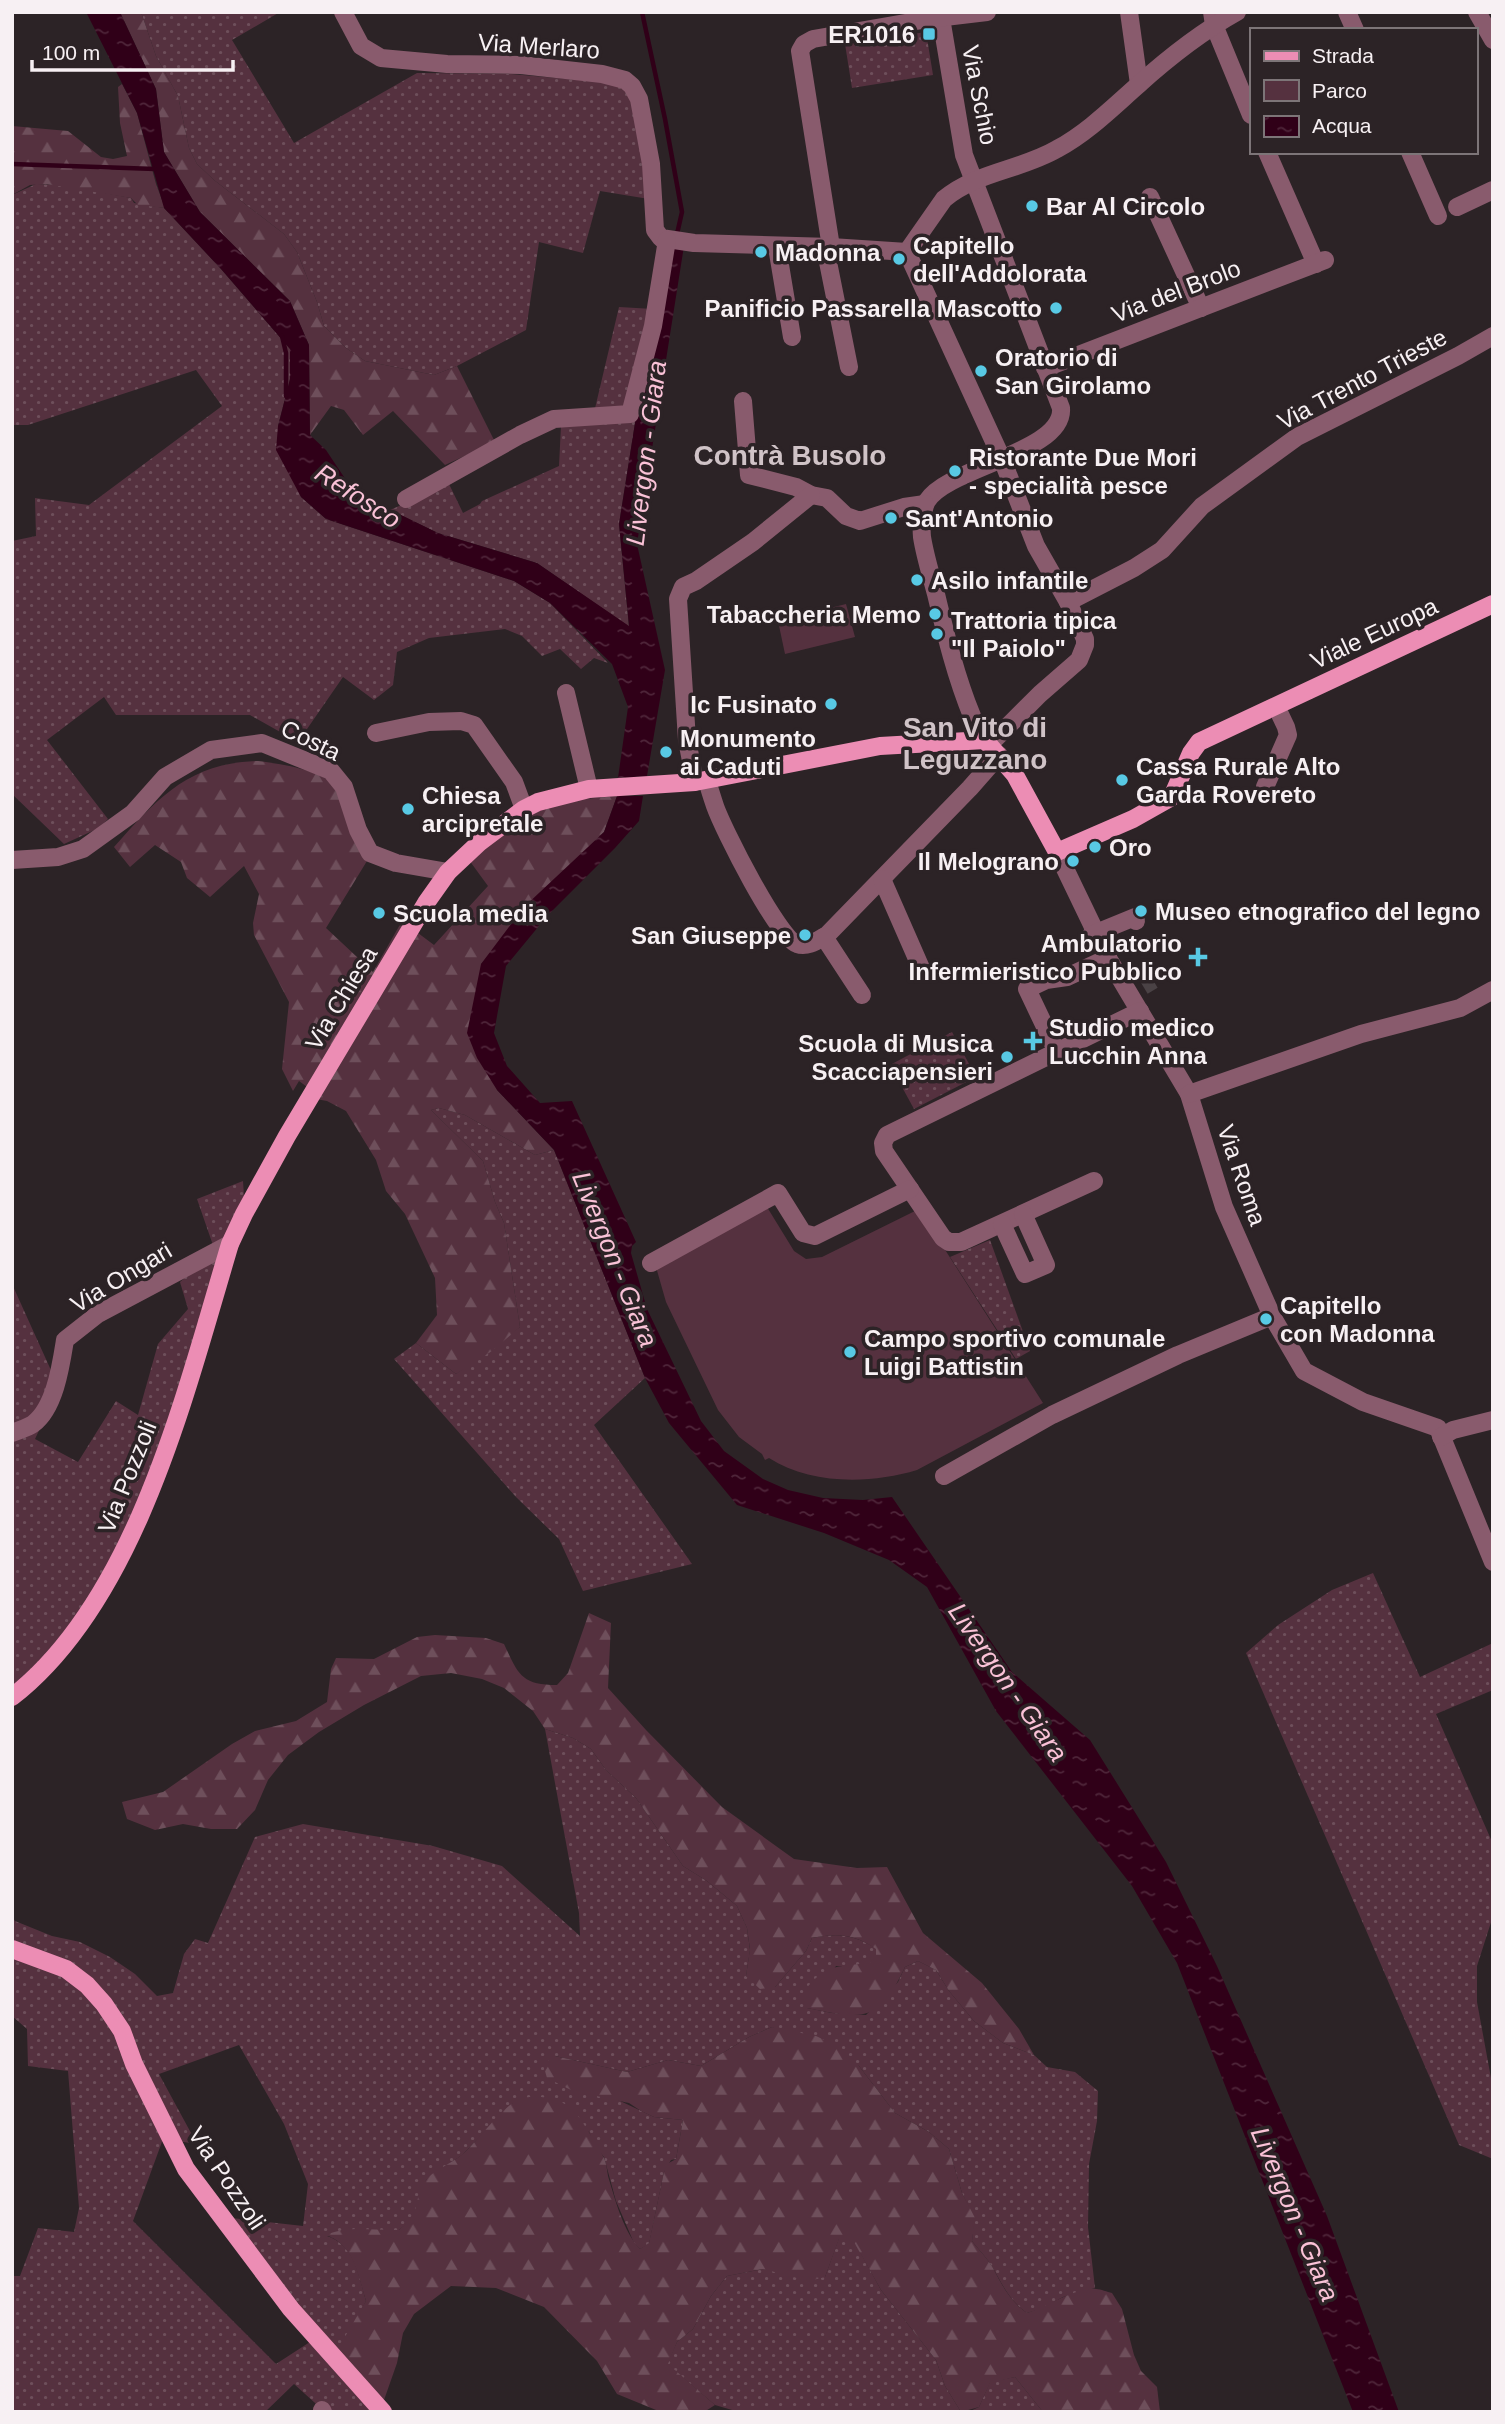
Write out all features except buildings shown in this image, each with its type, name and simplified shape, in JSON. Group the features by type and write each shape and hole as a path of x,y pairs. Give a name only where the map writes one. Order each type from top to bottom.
{"main road":[{"name":"Viale Europa","path":"1057,852 1133,819 1172,797 1191,753 1199,742 1277,708 1349,671 1492,605"},
{"name":"Via Chiesa","path":"230,1244 286,1136 426,903 448,873 480,842 524,809 538,802 589,789 701,781 880,746 991,746"},
{"name":"Via Roma","path":"991,746 1015,775 1057,852"},
{"name":"Via Pozzoli","path":"12,1697 65,1646 121,1556 167,1452 230,1244"},
{"name":"Via Pozzoli","path":"12,1949 66,1969 87,1985 104,2004 122,2031 139,2076 186,2169 291,2309 383,2412"}],"street":[{"name":"Via Merlaro","path":"343,12 361,46 381,58 447,64 521,65 602,74 625,80 639,99 651,164 655,230 657,235 667,240"},
{"name":"Via Schio","path":"987,12 941,15 958,127 964,155 1062,415 1053,432 1002,459"},
{"path":"1129,12 1139,85"},
{"path":"907,252 944,199 975,180 1024,165 1058,149 1104,117 1213,19 1237,12"},
{"path":"1477,12 1493,40"},
{"path":"849,367 828,247 800,51 804,44 813,39 941,15"},
{"path":"1213,19 1250,112"},
{"name":"Via del Brolo","path":"1045,368 1320,262 1268,154"},
{"path":"1411,154 1438,216"},
{"path":"1457,207 1493,191"},
{"path":"1150,197 1201,307"},
{"path":"406,499 554,419 630,414 653,326 667,240 907,252"},
{"path":"777,247 792,337"},
{"path":"811,495 753,542 683,587 678,598 687,740 701,781 774,920 786,937 798,945 811,944 824,937 882,880 991,746 1040,694 1079,660 1086,645 1068,602 1036,546 1002,459 907,252"},
{"name":"Via Trento Trieste","path":"1068,602 1163,550 1202,506 1297,437 1493,336"},
{"path":"743,401 750,475 796,486 811,495 827,498 846,516 860,522 904,507 925,504"},
{"path":"991,746 972,718 953,666 922,535 925,504 931,495 1002,459"},
{"path":"566,693 589,789"},
{"path":"1265,787 1288,735 1277,708"},
{"path":"376,733 429,722 461,721 474,725 514,782 524,809"},
{"name":"Costa","path":"12,860 58,857 83,849 133,813 165,777 211,750 262,743 331,771 344,787 358,830 370,853 420,869 448,873"},
{"name":"Via Roma","path":"1057,852 1093,934 1189,1094 1224,1207 1272,1316 1304,1371 1363,1402 1440,1433"},
{"path":"882,880 921,968"},
{"path":"1093,934 1135,917 1136,921"},
{"path":"824,937 862,995"},
{"path":"1057,1052 1027,989 1046,980 1067,977 1108,958"},
{"path":"1189,1094 1361,1034 1460,1008 1493,990"},
{"path":"1094,1181 961,1242 949,1242 943,1238 884,1152 883,1143 887,1136 1140,1011"},
{"path":"651,1263 778,1193 803,1233 815,1236 910,1189"},
{"path":"1002,1224 1025,1274 1046,1265 1023,1214"},
{"name":"Via Ongari","path":"12,1433 34,1423 49,1402 59,1380 65,1340 98,1314 230,1244"},
{"path":"944,1475 1052,1415 1178,1355 1272,1316"},
{"path":"1493,1420 1440,1433 1493,1562"}],"green space":[{"path":"120,12 141,12 156,56 178,96 189,148 197,164 284,234 297,252 324,326 346,348 365,361 434,375 457,366 495,442 445,465 393,411 363,435 344,410 331,406 310,435 309,345 290,301 200,212 164,152 156,89"},
{"path":"141,12 280,12 232,40 294,143 417,73 511,74 613,83 630,92 649,199 600,191 583,253 539,242 526,330 434,375 365,361 346,348 324,326 297,252 284,234 197,164 189,148 178,96 156,56"},
{"path":"926,32 933,75 852,88 845,44"},
{"path":"122,84 137,113 165,208 138,205 131,198 46,184 30,185 12,195 12,126 68,131 101,157 113,159 127,156 120,123 118,87"},
{"path":"36,184 62,185 131,198 134,203 164,208 221,269 290,349 290,379 278,426 301,497 326,519 514,581 550,603 608,663 594,658 581,669 560,649 542,656 522,636 505,629 429,638 397,652 393,685 374,700 343,677 298,742 250,715 116,715 104,697 47,740 108,819 99,828 64,844 12,794 12,541 36,536 35,498 89,505 222,406 196,370 28,425 12,425 12,195"},
{"path":"619,307 653,309 619,524 629,627 537,563 438,533 390,510 449,484 463,513 482,501 559,466 561,426 592,421"},
{"path":"846,604 855,637 785,654 778,621"},
{"path":"258,761 290,766 324,777 344,796 370,856 326,928 373,972 402,921 434,945 488,886 469,860 509,820 573,800 617,796 604,832 481,964 497,1090 554,1150 535,1155 465,1115 439,1108 431,1110 483,1161 504,1223 520,1327 492,1351 456,1374 416,1343 437,1315 435,1278 405,1214 386,1191 376,1160 346,1111 327,1101 316,1099 318,1095 299,1081 293,1091 282,1069 289,1002 254,935 253,923 259,894 244,866 210,897 187,878 181,862 155,845 130,867 114,847 145,813 176,786 212,768"},
{"path":"952,1032 976,1077 914,1109 890,1065"},
{"path":"439,1108 465,1115 535,1155 554,1150 645,1378 594,1425 692,1564 583,1591 559,1539 516,1497 394,1359 416,1343 456,1374 520,1327 504,1223 483,1161 431,1110"},
{"path":"243,1181 245,1212 189,1393 80,1626 12,1698 12,1284 59,1388 35,1439 78,1462 116,1401 138,1415 158,1344 188,1309 180,1282 215,1251 197,1199"},
{"name":"Campo sportivo comunale Luigi Battistin","path":"767,1207 794,1251 806,1259 822,1257 919,1209 1043,1403 917,1470 899,1475 861,1479 822,1477 785,1467 769,1458 765,1460 762,1454 739,1437 718,1410 666,1302 656,1267"},
{"path":"990,1240 1030,1351 1016,1359 950,1257"},
{"path":"1373,1573 1420,1677 1493,1643 1493,1690 1436,1714 1493,1844 1493,1916 1477,1966 1477,2002 1493,2089 1493,2159 1459,2145 1246,1653 1278,1625 1332,1590"},
{"path":"589,1613 611,1623 608,1688 722,1807 794,1859 857,1868 887,1867 923,1933 982,1983 1019,2029 1034,2055 1003,2043 974,2021 949,1991 936,1970 918,1961 905,1967 886,1999 867,2013 842,2014 807,2008 802,1994 827,1970 876,1961 876,1949 853,1938 838,1935 812,1938 806,1951 775,1987 760,1989 746,1976 750,1949 747,1928 737,1906 707,1881 683,1866 636,1798 606,1770 591,1749 573,1738 545,1729 533,1711 504,1688 482,1679 451,1673 421,1676 319,1732 288,1755 268,1780 255,1810 237,1829 211,1829 183,1824 155,1830 127,1819 122,1802 163,1792 255,1731 296,1721 327,1702 331,1669 336,1658 374,1659 417,1637 435,1635 486,1638 504,1644 517,1670 528,1680 557,1685 568,1673"},
{"path":"545,1729 573,1738 591,1749 606,1770 636,1798 683,1866 707,1881 737,1906 747,1928 750,1950 746,1976 775,1987 806,1951 812,1938 838,1935 860,1940 877,1949 876,1962 836,1966 807,2008 866,2015 898,1982 905,1967 918,1961 936,1970 949,1991 974,2021 1003,2043 1034,2055 1047,2067 1075,2072 1098,2091 1097,2121 1089,2164 1088,2227 1095,2288 1063,2297 1027,2313 1007,2293 991,2265 972,2241 974,2218 962,2193 949,2149 929,2132 895,2113 859,2066 772,2027 749,2037 701,2066 668,2060 627,2072 555,2056 573,2090 616,2099 654,2117 683,2120 676,2159 671,2160 664,2172 649,2244 640,2249 634,2243 616,2201 604,2157 589,2132 513,2103 462,2155 426,2180 410,2221 399,2230 327,2236 336,2240 350,2254 366,2301 359,2315 356,2366 344,2370 391,2412 325,2412 294,2384 265,2412 12,2412 12,2276 20,2276 38,2228 74,2232 79,2208 68,2071 28,2066 27,2029 12,2016 12,1917 15,1921 52,1936 80,1942 110,1957 135,1974 157,1996 173,1993 184,1954 195,1939 208,1943 255,1837 303,1824 433,1846 502,1866 580,1936 579,1913","holes":["239,2045 284,2124 308,2184 303,2226 214,2216 313,2340 276,2364 133,2221 163,2139 197,2144 159,2074"]},
{"path":"772,2027 816,2036 837,2046 859,2066 895,2113 929,2132 949,2149 962,2193 975,2218 972,2241 991,2265 1007,2293 1027,2313 1088,2289 1112,2293 1122,2309 1141,2371 1157,2387 1160,2412 1043,2412 1015,2377 990,2383 979,2407 961,2412 945,2386 936,2360 881,2290 854,2242 839,2239 825,2277 809,2281 763,2269 727,2276 711,2296 693,2329 677,2342 668,2364 715,2405 704,2412 661,2412 617,2394 597,2361 544,2307 496,2288 451,2286 414,2314 403,2333 397,2363 384,2400 343,2371 355,2366 339,2347 366,2301 349,2253 326,2235 353,2229 399,2230 412,2216 422,2186 430,2176 465,2152 514,2102 537,2097 561,2102 582,2121 604,2158 620,2214 640,2249 649,2243 664,2172 667,2164 676,2159 683,2120 654,2117 629,2103 573,2091 547,2078 543,2064 555,2056 627,2072 668,2060 701,2066 749,2037"},
{"path":"839,2238 854,2241 881,2290 936,2360 945,2386 961,2412 739,2412 715,2405 667,2364 677,2342 693,2329 711,2296 727,2276 763,2269 825,2277"},
{"path":"1015,2377 1043,2412 968,2412 979,2407 990,2382"}],"water":[{"path":"86,12 120,12 156,89 164,152 200,212 290,301 309,345 310,435 326,450 354,492 438,533 537,563 629,626 619,524 663,246 684,246 637,544 665,670 647,776 618,778 628,707 612,664 550,603 514,581 326,519 301,497 276,450 278,426 290,379 290,349 164,208 137,113"},
{"path":"617,796 643,796 639,821 548,915 506,966 494,1033 507,1066 540,1103 572,1101 636,1242 631,1253 647,1309 701,1421 724,1451 763,1479 788,1490 823,1498 863,1500 892,1497 1012,1672 1090,1740 1166,1862 1217,1966 1327,2216 1399,2412 1353,2412 1177,1963 1132,1886 996,1711 927,1587 889,1560 824,1533 737,1505 669,1423 645,1378 554,1150 497,1090 477,1058 467,1033 481,964 524,907 604,832"}],"waterway":[{"name":"Livergon - Giara","path":"642,12 682,212 677,234"},
{"path":"12,164 155,169"},
{"name":"Refosco","path":"282,336 286,353 286,396"}],"tunnel":[{"path":"1143,986 1153,980"}],"place":[{"name":"ER1016","path":"929,34"},
{"name":"Bar Al Circolo","path":"1032,206"},
{"name":"Madonna","path":"761,252"},
{"name":"Capitello dell'Addolorata","path":"899,259"},
{"name":"Panificio Passarella Mascotto","path":"1056,308"},
{"name":"Oratorio di San Girolamo","path":"981,371"},
{"name":"Ristorante Due Mori - specialità pesce","path":"955,471"},
{"name":"Sant'Antonio","path":"891,518"},
{"name":"Asilo infantile","path":"917,580"},
{"name":"Tabaccheria Memo","path":"935,614"},
{"name":"Trattoria tipica \"Il Paiolo\"","path":"937,634"},
{"name":"Ic Fusinato","path":"831,704"},
{"name":"Monumento ai Caduti","path":"666,752"},
{"name":"Cassa Rurale Alto Garda Rovereto","path":"1122,780"},
{"name":"Chiesa arcipretale","path":"408,809"},
{"name":"Oro","path":"1095,847"},
{"name":"Il Melograno","path":"1073,861"},
{"name":"Museo etnografico del legno","path":"1141,911"},
{"name":"Scuola media","path":"379,913"},
{"name":"San Giuseppe","path":"805,935"},
{"name":"Ambulatorio Infermieristico Pubblico","path":"1198,957"},
{"name":"Studio medico Lucchin Anna","path":"1033,1041"},
{"name":"Scuola di Musica Scacciapensieri","path":"1007,1057"},
{"name":"Capitello con Madonna","path":"1266,1319"},
{"name":"Campo sportivo comunale Luigi Battistin","path":"850,1352"}],"district":[{"name":"Contrà Busolo","path":"790,455"},
{"name":"San Vito di Leguzzano","path":"975,743"}]}
